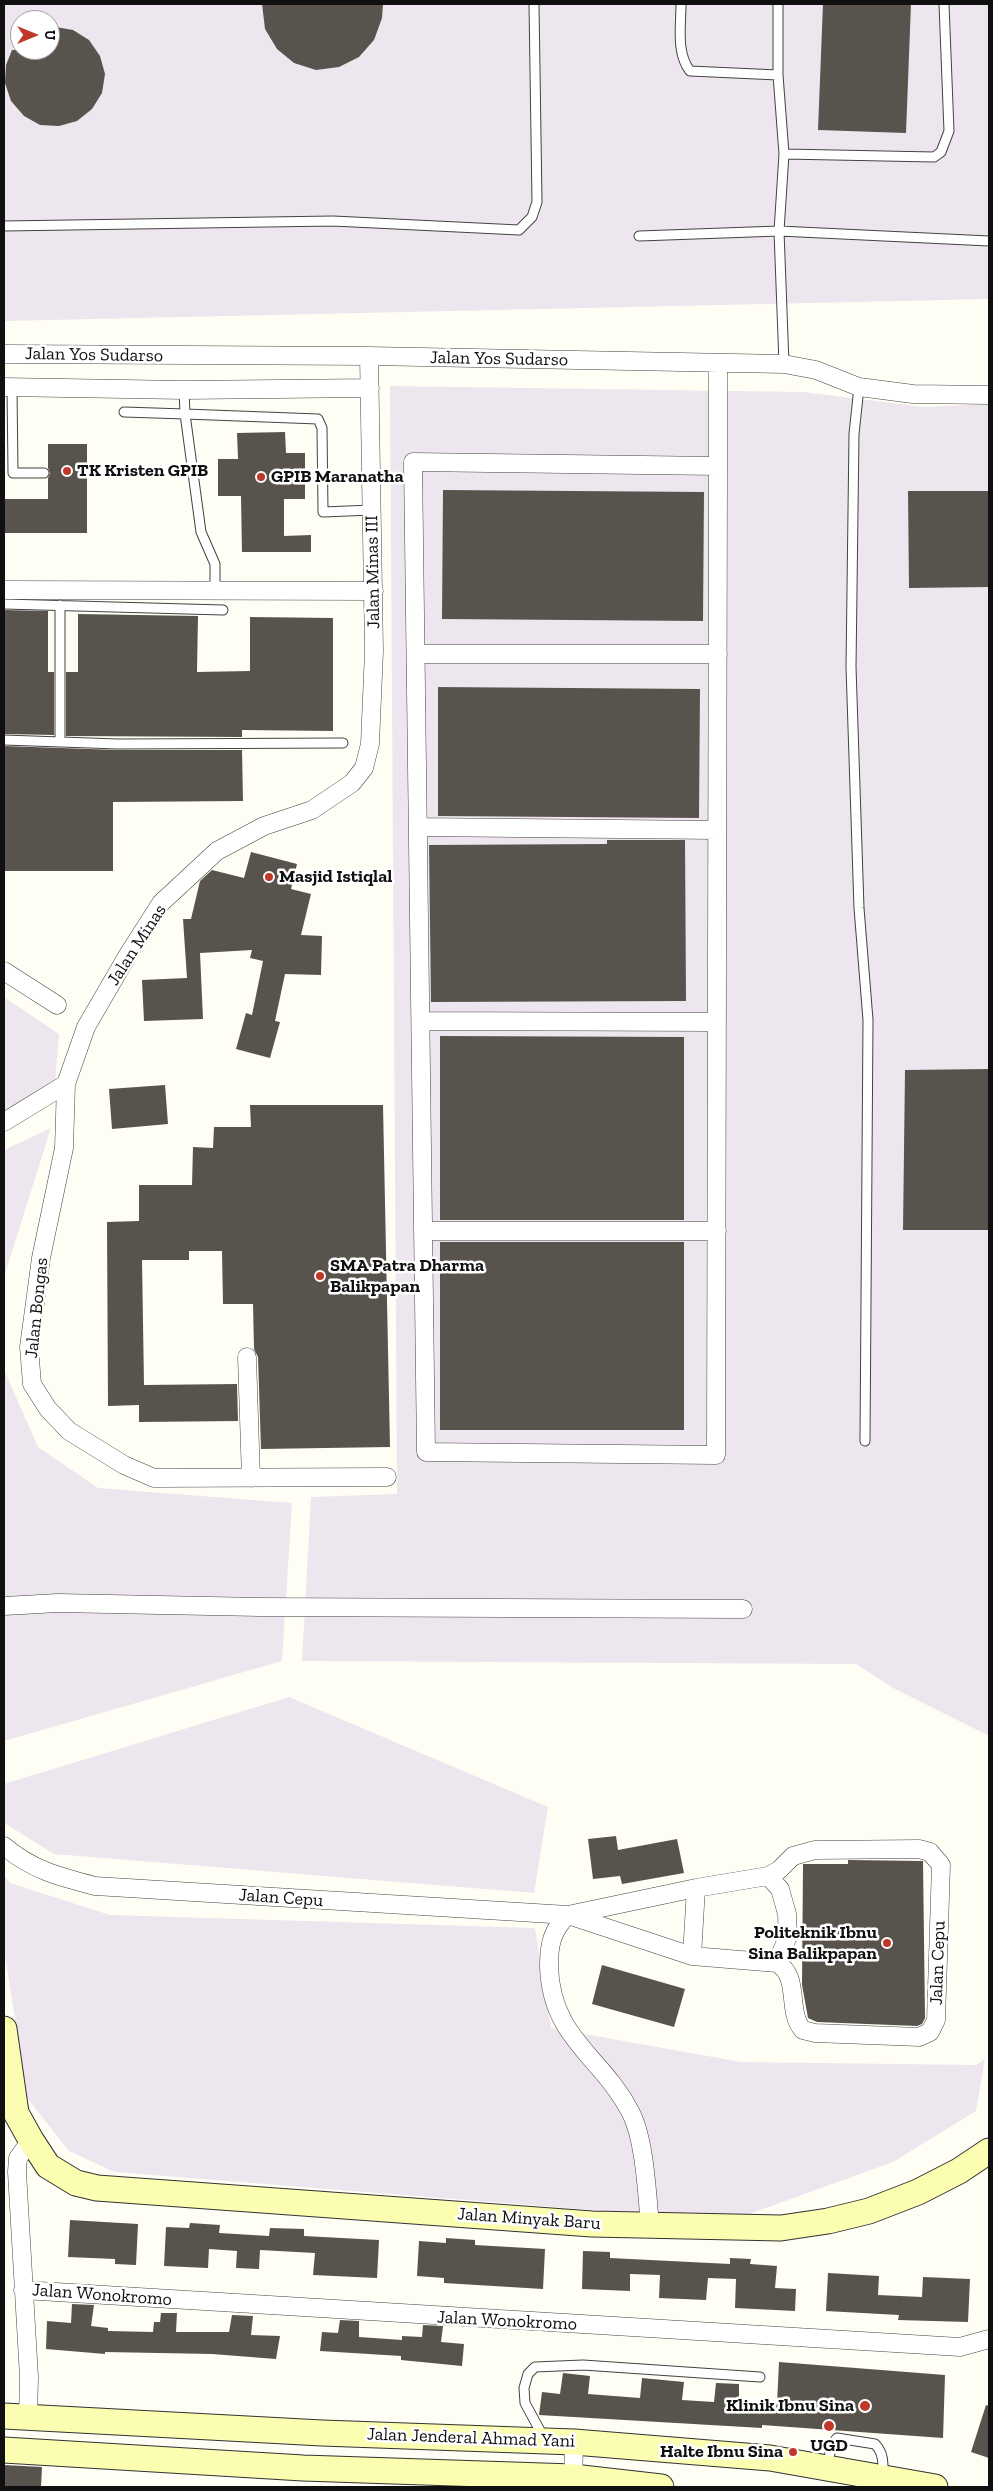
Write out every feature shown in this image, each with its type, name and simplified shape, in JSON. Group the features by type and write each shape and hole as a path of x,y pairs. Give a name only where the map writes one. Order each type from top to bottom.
{"main road":[{"name":"Jalan Minyak Baru","path":"4,2029 16,2100 16,2112 48,2166 76,2183 115,2190 592,2224 782,2228 828,2222 869,2211 918,2192 959,2171 989,2151"},
{"name":"Jalan Minyak Baru","path":"16,2100 58,2172"},
{"name":"Jalan Jenderal Ahmad Yani","path":"4,2416 322,2433 574,2442 770,2458 882,2476 935,2487"},
{"name":"Jalan Jenderal Ahmad Yani","path":"4,2450 661,2487"}],"street":[{"name":"Jalan Yos Sudarso","path":"4,354 369,356 784,364 816,370 859,387 913,394 989,395"},
{"name":"Jalan Minas III","path":"352,783 364,768 370,744 374,591 369,356"},
{"path":"718,363 718,466 718,654 717,830 717,1231 716,1455 426,1452 413,462 718,466"},
{"path":"8,388 184,390 370,388"},
{"path":"4,590 374,591"},
{"path":"416,654 718,654"},
{"name":"Jalan Minas","path":"86,1027 129,953 161,903 217,851 264,826 312,810 352,783"},
{"path":"418,827 717,830"},
{"path":"4,971 57,1005"},
{"path":"421,1021 717,1022"},
{"name":"Jalan Bongas","path":"86,1027 66,1084 64,1148 41,1258 29,1347 32,1384 48,1409 68,1431 124,1466 154,1478 387,1476"},
{"path":"4,1122 66,1084"},
{"path":"423,1231 717,1231"},
{"path":"247,1357 252,1478"},
{"path":"4,1606 58,1603 270,1607 743,1608"},
{"name":"Jalan Cepu","path":"4,1846 15,1856 51,1875 95,1886 568,1914 696,1888 768,1876 779,1870 793,1856 815,1850 919,1849 930,1852 941,1865 936,2020 925,2035 919,2037 815,2033 803,2030 796,2021 789,1976 785,1968 777,1964 692,1956 568,1914"},
{"path":"768,1876 780,1889 787,1914 788,1936 777,1964"},
{"path":"692,1956 696,1888"},
{"path":"568,1914 557,1926 552,1936 549,1964 554,1999 561,2020 574,2040 620,2094 632,2114 639,2135 650,2226"},
{"path":"28,2418 29,2376 17,2172 18,2158 31,2140"},
{"name":"Jalan Wonokromo","path":"23,2290 960,2347 989,2339"},
{"path":"573,2482 574,2442"}],"lane":[{"path":"4,226 333,221 520,230 532,217 537,202 534,4"},
{"path":"681,4 681,51 683,62 690,71 778,75"},
{"path":"778,4 778,75 784,154 779,231 784,364"},
{"path":"784,154 934,157 941,152 949,132 944,4"},
{"path":"639,236 779,231 989,241"},
{"path":"859,387 854,434 851,667 858,899 868,1020 865,1442"},
{"path":"8,388 9,473 44,473"},
{"path":"184,390 185,414 201,532 215,564 215,592"},
{"path":"124,412 318,419 322,428 323,512 372,510"},
{"path":"4,604 60,604 223,610"},
{"path":"60,604 60,742"},
{"path":"4,740 118,744 343,743"},
{"path":"545,2440 525,2403 524,2388 528,2374 536,2367 583,2365 760,2377"}],"shaded area":[{"path":"4,4 989,4 989,299 4,321"},
{"path":"390,386 803,392 924,407 989,404 989,1736 893,1688 856,1664 302,1661 311,1497 397,1494"},
{"path":"4,997 59,1034 55,1085 4,1110"},
{"path":"51,1128 4,1277 4,1150"},
{"path":"4,1350 5,1372 38,1447 98,1488 292,1503 282,1661 4,1741"},
{"path":"289,1697 548,1807 534,1893 54,1854 4,1823 4,1784"},
{"path":"4,1875 10,1883 110,1915 535,1928 551,2028 741,2062 976,2065 985,2059 976,2111 893,2162 730,2221 114,2172 69,2151 27,2098 4,1948"}],"building":[{"path":"262,4 383,4 382,18 374,40 359,57 339,67 316,70 294,63 277,49 265,29"},
{"path":"823,4 911,4 906,133 818,130"},
{"path":"60,28 73,30 89,40 100,56 105,74 102,93 92,109 77,121 59,126 40,125 24,116 11,101 5,83 6,65 10,55 10,60 60,60"},
{"name":"GPIB Maranatha","path":"285,432 286,453 305,453 305,499 284,499 284,536 311,535 311,552 242,552 241,496 218,496 218,459 238,459 237,433"},
{"name":"TK Kristen GPIB","path":"48,444 87,444 87,533 4,533 4,499 48,499 48,478 50,473 48,468"},
{"path":"443,490 704,492 703,621 442,619"},
{"path":"908,491 989,491 989,587 909,588"},
{"path":"4,610 48,611 48,672 54,672 54,735 4,734"},
{"path":"78,614 198,616 197,672 250,671 250,617 333,618 333,731 242,730 242,737 66,736 66,672 78,672"},
{"path":"438,687 700,689 699,818 438,816"},
{"path":"4,746 118,750 242,750 243,801 113,802 113,871 4,871"},
{"path":"607,840 685,840 686,1001 431,1002 429,845 607,844"},
{"path":"251,852 297,864 291,889 311,894 301,935 322,936 321,975 285,974 275,1021 280,1022 270,1058 236,1049 246,1013 252,1015 263,961 250,958 252,950 200,953 203,1019 144,1021 142,980 187,978 183,919 191,919 200,881 212,870 244,878"},
{"path":"440,1036 684,1037 684,1220 440,1220"},
{"path":"989,1069 989,1230 903,1230 905,1070"},
{"path":"165,1085 168,1124 112,1129 109,1089"},
{"name":"SMA Patra Dharma Balikpapan","path":"250,1105 383,1105 390,1447 261,1449 258,1357 254,1349 253,1304 223,1304 222,1251 189,1251 189,1260 142,1260 144,1385 237,1384 238,1421 139,1422 139,1405 108,1406 107,1222 139,1221 139,1185 192,1185 193,1147 213,1148 214,1127 251,1127"},
{"path":"440,1242 684,1242 684,1430 440,1430"},
{"path":"616,1836 618,1850 677,1839 684,1873 622,1884 620,1876 593,1879 588,1839"},
{"name":"Politeknik Ibnu Sina Balikpapan","path":"848,1860 923,1861 925,2018 922,2024 917,2026 817,2022 808,2018 802,1985 803,1864 848,1864"},
{"path":"602,1965 685,1989 674,2027 592,2004"},
{"path":"70,2220 138,2224 136,2265 115,2264 115,2259 68,2257"},
{"path":"190,2223 220,2225 219,2233 269,2236 270,2228 304,2229 304,2236 379,2240 377,2278 313,2275 315,2253 260,2250 259,2269 236,2268 237,2251 209,2249 208,2268 164,2266 166,2227 189,2228"},
{"path":"446,2238 475,2240 475,2245 545,2249 543,2289 444,2283 444,2278 417,2276 419,2241 446,2243"},
{"path":"583,2251 610,2252 610,2258 730,2264 730,2258 751,2259 750,2264 777,2266 775,2288 796,2289 795,2311 735,2308 736,2279 708,2278 706,2300 659,2298 660,2275 630,2274 630,2291 582,2289"},
{"path":"828,2273 879,2276 878,2295 922,2297 923,2277 970,2279 968,2322 898,2320 899,2315 826,2311"},
{"path":"72,2304 94,2305 91,2326 108,2328 108,2331 153,2332 154,2322 160,2322 161,2313 177,2313 176,2332 229,2332 232,2315 253,2316 251,2335 280,2336 276,2359 212,2354 105,2352 105,2354 46,2349 47,2321 71,2323"},
{"path":"340,2320 359,2321 359,2337 402,2340 402,2336 422,2337 423,2325 443,2326 441,2342 464,2344 462,2366 401,2360 401,2356 320,2351 322,2332 338,2333"},
{"path":"779,2362 945,2375 943,2438 762,2425 762,2428 539,2415 542,2392 560,2394 563,2373 590,2376 588,2394 640,2398 642,2378 684,2382 682,2400 714,2402 716,2383 739,2384 739,2403 777,2404"},
{"path":"986,2405 989,2406 989,2458 971,2452"},
{"path":"4,2465 42,2467 41,2487 4,2487"}],"place":[{"name":"TK Kristen GPIB","path":"67,471"},
{"name":"GPIB Maranatha","path":"261,477"},
{"name":"Masjid Istiqlal","path":"269,877"},
{"name":"SMA Patra Dharma Balikpapan","path":"320,1276"},
{"name":"Politeknik Ibnu Sina Balikpapan","path":"887,1943"},
{"name":"Klinik Ibnu Sina","path":"865,2406"},
{"name":"UGD","path":"829,2426"},
{"name":"Halte Ibnu Sina","path":"793,2452"}]}
